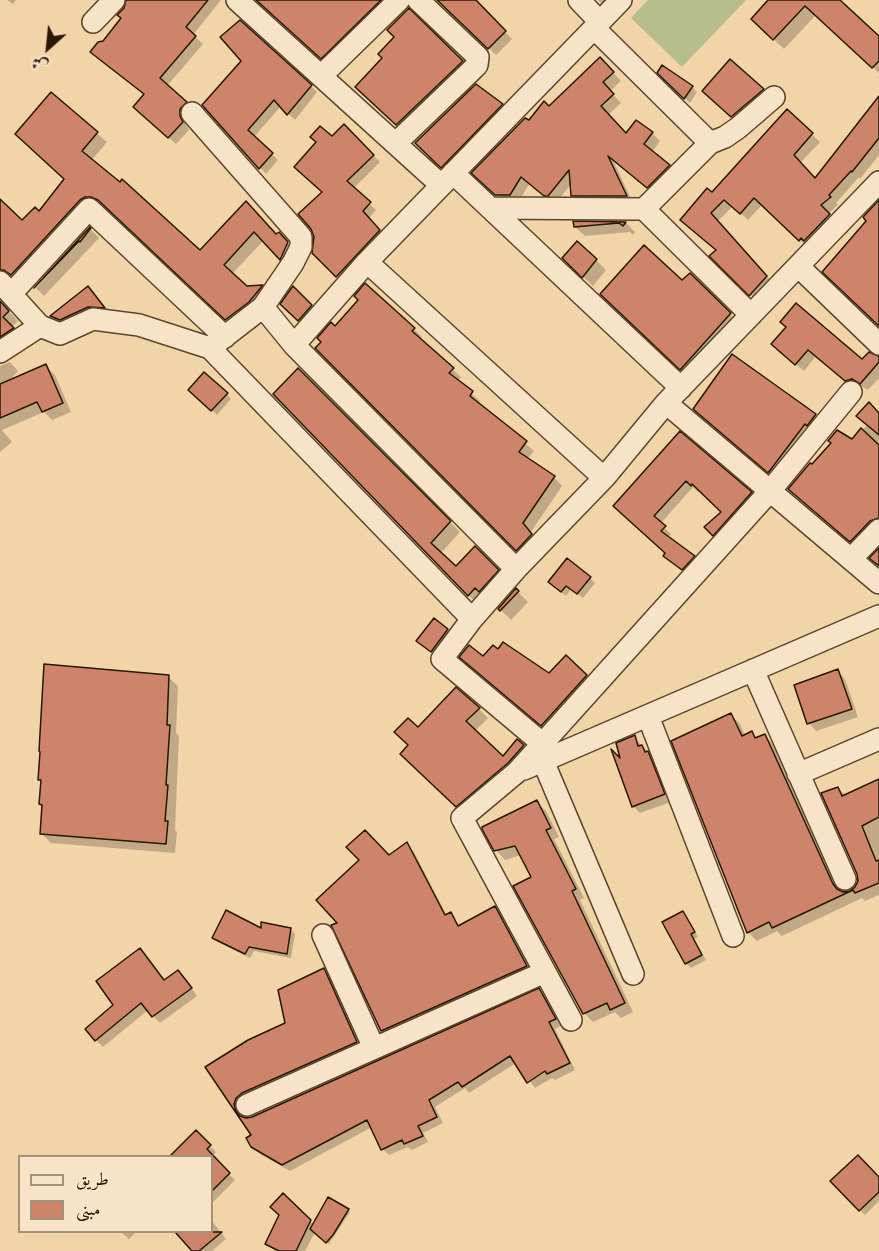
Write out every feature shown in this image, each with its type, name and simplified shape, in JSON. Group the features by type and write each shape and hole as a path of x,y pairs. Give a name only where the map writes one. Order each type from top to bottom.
{"street":[{"path":"93,22 114,0"},
{"path":"237,0 396,143 490,208 770,491 879,583"},
{"path":"322,75 399,0"},
{"path":"396,143 477,65 478,57 418,0"},
{"path":"579,0 600,22"},
{"path":"294,345 367,262 621,0"},
{"path":"600,22 594,28 710,143"},
{"path":"644,209 710,143 731,133 774,97"},
{"path":"192,113 301,237 301,247 293,263 263,307 217,343"},
{"path":"633,974 543,752 442,659 472,619 516,569 604,478 674,396 879,182"},
{"path":"490,208 644,209 751,315"},
{"path":"217,343 139,325 93,319 60,334 40,326 6,288 89,209 217,343 472,619"},
{"path":"367,262 604,478"},
{"path":"798,266 879,344"},
{"path":"263,307 294,345 516,569"},
{"path":"0,352 40,326"},
{"path":"571,1020 462,818 543,752 770,491 851,392"},
{"path":"850,559 879,530"},
{"path":"543,752 648,716 879,616"},
{"path":"753,670 845,879"},
{"path":"648,716 733,936"},
{"path":"798,774 879,739"},
{"path":"323,935 374,1048"},
{"path":"247,1105 545,972"}],"green space":[{"path":"648,0 746,0 682,67 631,18"}],"building":[{"path":"126,0 208,0 186,27 196,36 160,78 187,102 180,109 183,122 168,138 133,107 144,94 90,52 98,42 103,41 121,18 117,15 124,8"},
{"path":"256,0 381,0 321,59"},
{"path":"437,0 476,0 506,31 488,49"},
{"path":"768,0 840,0 879,36 879,61 872,68 805,6 773,40 751,19"},
{"path":"409,8 463,61 396,125 355,87 382,58 378,54 394,37 387,30"},
{"path":"240,20 312,85 287,115 274,100 248,130 273,153 259,169 202,105 241,61 220,37"},
{"path":"600,57 614,72 603,82 614,94 601,106 626,133 636,120 653,132 644,144 670,165 647,188 608,156 627,196 571,196 569,170 548,196 544,196 521,177 510,195 495,195 471,173 525,118 529,120 544,101 549,106"},
{"path":"730,59 764,89 731,117 702,91"},
{"path":"662,65 693,86 684,99 657,73"},
{"path":"476,84 503,104 441,168 415,143"},
{"path":"51,92 98,132 82,151 120,182 122,179 200,250 246,201 276,234 279,232 288,242 280,260 254,232 224,265 247,286 263,285 249,302 225,320 98,200 91,197 80,200 11,275 0,270 0,199 22,220 35,207 39,211 64,179 15,134"},
{"path":"879,96 879,138 852,172 829,195 831,197 821,205 830,214 804,241 801,238 799,241 754,198 740,214 724,200 711,213 767,276 749,296 709,256 716,250 680,220 707,188 712,192 787,109 813,133 794,155 815,178"},
{"path":"344,124 374,155 347,181 371,202 363,211 380,230 336,277 312,253 314,237 311,229 298,214 322,192 294,167 316,142 310,137 320,126 332,136"},
{"path":"879,200 879,326 822,272 866,221 863,217"},
{"path":"573,221 626,222 623,226 619,223 574,227"},
{"path":"90,227 80,242 34,288"},
{"path":"577,241 597,259 582,278 562,258"},
{"path":"644,245 682,280 690,273 731,313 680,370 600,294"},
{"path":"365,283 415,328 412,331 454,368 449,373 473,391 470,396 527,441 519,452 555,476 523,523 532,534 516,551 315,348 321,342 317,338 331,322 335,326 358,300 354,296"},
{"path":"88,286 105,308 88,307 60,320 50,316"},
{"path":"293,286 312,305 298,321 280,304"},
{"path":"0,301 9,311 3,317 14,328 0,337"},
{"path":"796,303 862,359 869,352 879,356 879,362 860,384 852,379 845,381 808,350 795,365 771,344 786,327 780,322"},
{"path":"732,354 816,414 807,426 805,424 768,473 693,409"},
{"path":"46,364 63,403 42,412 37,402 0,418 0,384"},
{"path":"298,368 451,521 431,543 456,566 475,546 499,570 479,592 475,588 468,596 273,394"},
{"path":"204,372 228,393 211,411 188,390"},
{"path":"869,402 879,413 879,435 856,416"},
{"path":"861,428 879,445 879,518 870,521 850,542 788,489 831,443 828,441 837,430 852,439"},
{"path":"680,431 752,492 713,536 704,527 721,512 686,481 654,516 666,526 661,531 695,556 682,570 663,556 665,553 613,506"},
{"path":"879,548 879,566 869,558"},
{"path":"567,558 591,577 577,594 566,586 561,592 548,582"},
{"path":"516,588 519,591 500,611 498,609"},
{"path":"434,618 448,629 431,652 416,641"},
{"path":"503,642 549,673 566,655 587,675 541,726 459,657 469,645 483,656 493,645 498,649"},
{"path":"44,664 169,675 167,725 170,725 166,785 168,785 165,821 168,821 166,844 40,834 42,805 39,804 41,780 38,780"},
{"path":"838,669 852,709 807,724 794,685"},
{"path":"456,687 480,708 466,721 503,756 517,739 524,745 508,763 456,807 400,754 408,745 394,732 408,718 418,727"},
{"path":"731,713 742,736 752,731 755,738 765,734 833,884 843,892 855,887 858,881 857,874 821,793 838,787 842,796 879,779 879,817 862,826 876,861 879,860 879,883 855,893 853,890 772,928 769,922 747,933 671,741"},
{"path":"635,735 638,746 642,745 645,752 648,751 665,794 632,807 611,749 620,758 616,743"},
{"path":"537,800 551,828 546,830 576,889 572,891 625,1003 610,1010 607,1003 583,1014 513,886 531,877 515,846 494,851 482,829"},
{"path":"365,830 389,855 407,842 445,915 451,912 458,926 495,906 527,966 381,1031 331,925 337,923 316,900 359,860 346,847"},
{"path":"226,910 261,928 261,922 291,928 287,954 249,947 245,954 212,938"},
{"path":"683,911 695,932 691,934 702,955 685,964 662,922"},
{"path":"140,948 164,980 178,970 192,988 152,1017 141,1003 95,1041 85,1029 113,1005 96,981"},
{"path":"324,968 357,1042 242,1093 236,1098 234,1104 240,1116 252,1117 539,988 556,1019 549,1022 570,1063 547,1074 545,1071 527,1083 510,1056 462,1087 458,1082 429,1100 437,1117 418,1126 423,1136 404,1144 402,1140 381,1150 367,1120 282,1165 251,1147 246,1138 251,1135 205,1067 248,1040 285,1023 278,990"},
{"path":"196,1130 211,1145 207,1149 213,1155 171,1155"},
{"path":"213,1155 230,1173 213,1190"},
{"path":"858,1155 879,1177 879,1192 859,1211 830,1181"},
{"path":"283,1193 311,1220 296,1251 279,1251 265,1244 279,1215 270,1207"},
{"path":"328,1197 349,1209 326,1243 310,1229"},
{"path":"222,1232 199,1251 192,1251 176,1233"}]}
